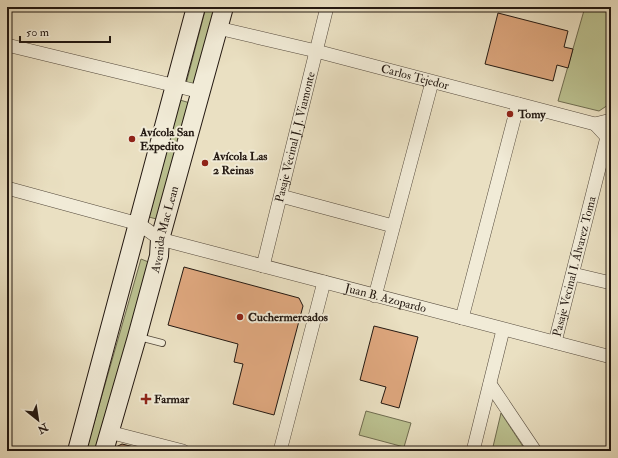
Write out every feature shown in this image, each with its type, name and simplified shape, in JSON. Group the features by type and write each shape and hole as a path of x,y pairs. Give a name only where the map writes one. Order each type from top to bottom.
{"main road":[{"name":"Avenida Mac Lean","path":"77,451 196,7"},
{"name":"Avenida Mac Lean","path":"104,451 159,256 160,239 224,7"}],"street":[{"name":"Pasaje Vecinal J. J. Viamonte","path":"263,266 327,7"},
{"name":"Carlos Tejedor","path":"218,28 316,51 595,124 608,122 611,120"},
{"path":"7,45 200,92"},
{"path":"375,296 432,82"},
{"path":"462,318 518,104"},
{"name":"Pasaje Vecinal I. Álvarez Toma","path":"555,342 607,137 595,124"},
{"path":"7,188 139,224 160,239"},
{"path":"281,196 393,226"},
{"name":"Juan B. Azopardo","path":"160,239 611,357"},
{"path":"572,274 611,283"},
{"path":"280,451 324,282"},
{"path":"473,451 504,330"},
{"path":"490,384 535,451"},
{"path":"109,432 183,451"}],"lane":[{"path":"137,337 162,343"}],"green space":[{"path":"206,7 217,7 196,87 186,84"},
{"path":"585,7 611,7 611,103 599,111 558,101"},
{"path":"180,100 190,103 160,220 149,217"},
{"path":"141,259 151,263 97,451 86,451"},
{"path":"366,411 411,423 404,447 359,435"},
{"path":"501,413 526,451 492,451"}],"building":[{"path":"498,13 568,31 564,47 573,49 568,68 557,65 553,81 485,64"},
{"name":"Cuchermercados","path":"184,267 299,298 303,306 274,415 233,404 243,364 234,362 238,344 168,325"},
{"path":"374,326 418,337 399,408 381,403 386,387 360,380"},
{"path":"122,444 134,447 133,451 115,451 116,447"}],"place":[{"name":"Tomy","path":"510,114"},
{"name":"Avícola San Expedito","path":"132,139"},
{"name":"Avícola Las 2 Reinas","path":"205,163"},
{"name":"Cuchermercados","path":"240,317"},
{"name":"Farmar","path":"146,399"}]}
